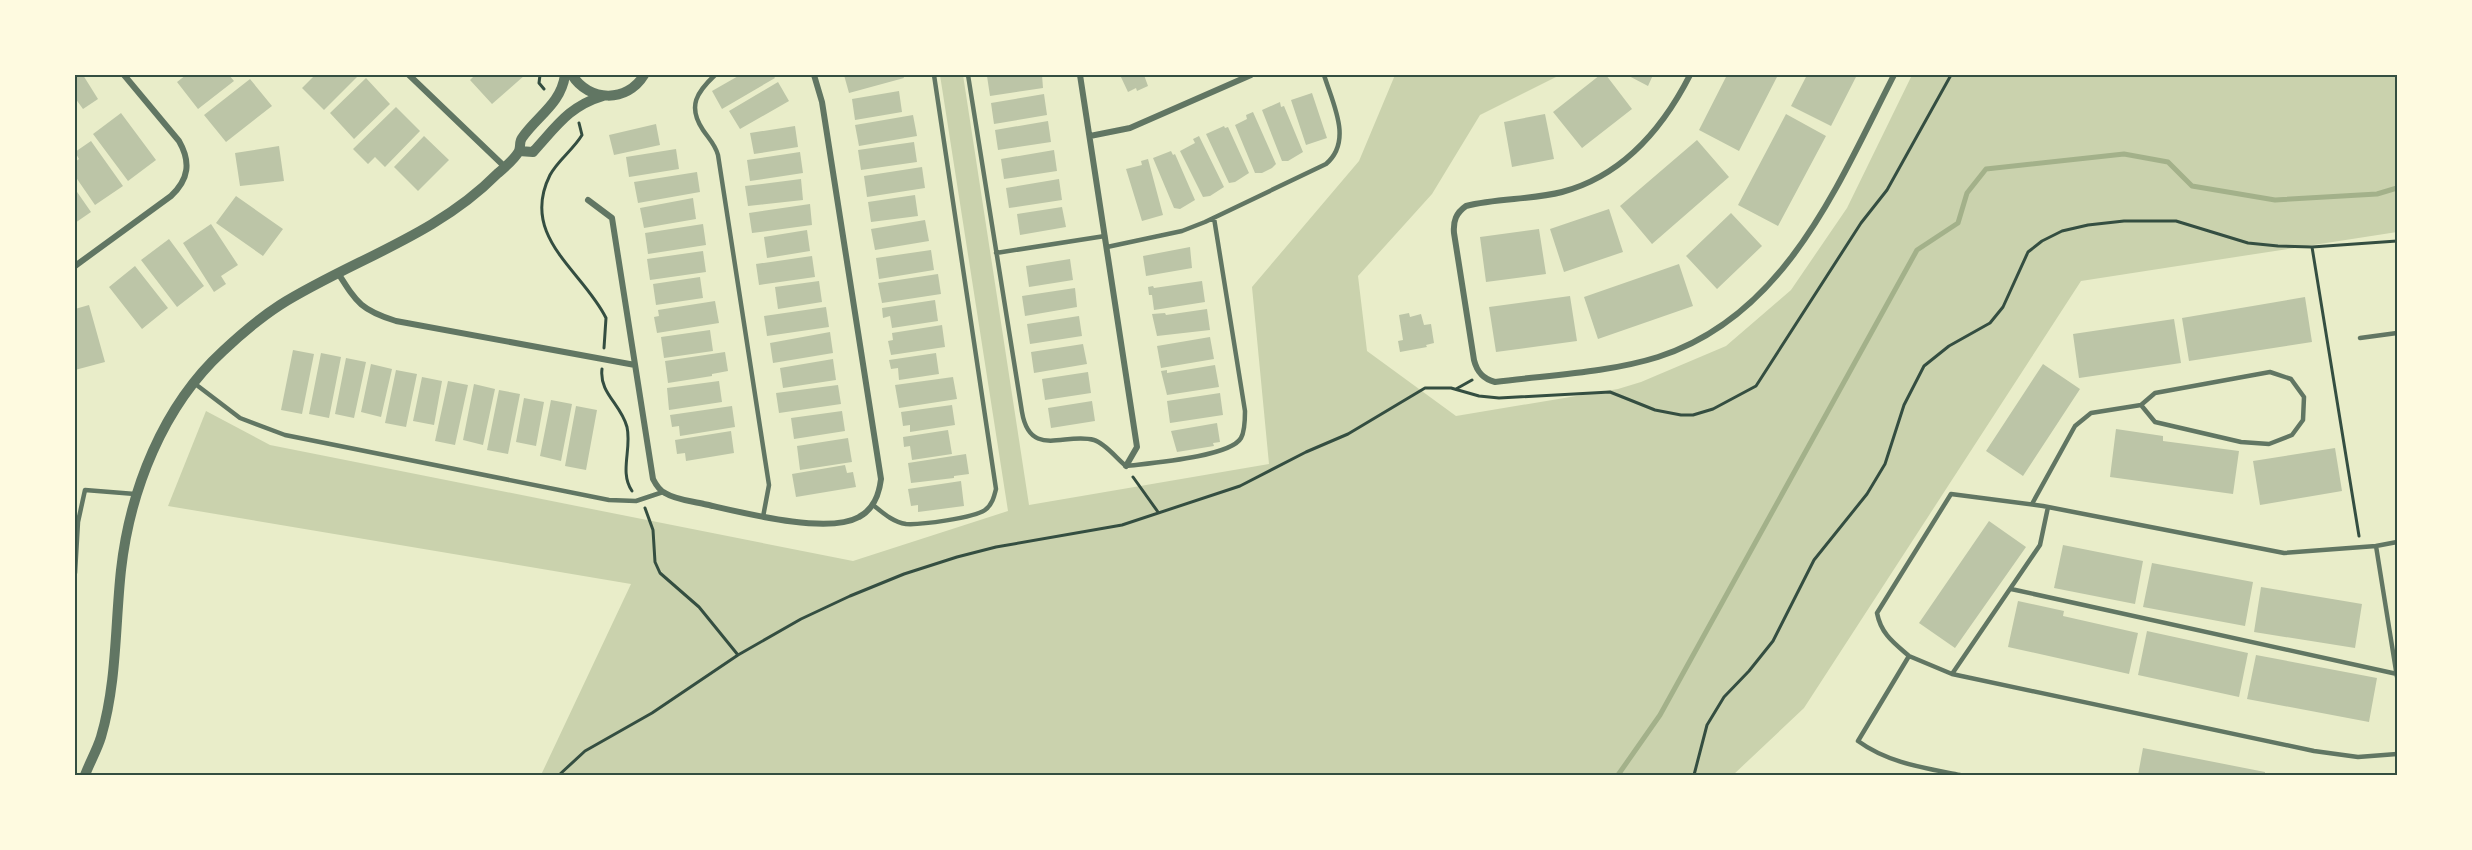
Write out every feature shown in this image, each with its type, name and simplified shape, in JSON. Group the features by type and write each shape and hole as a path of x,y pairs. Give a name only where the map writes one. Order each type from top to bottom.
{"street":[{"path":"75,266 171,196 180,188 186,176 186,158 179,141 124,75"},
{"path":"409,75 505,166"},
{"path":"85,775 100,738 111,686 122,568 130,518 146,467 162,434 194,383 224,350 279,306 459,208 519,151 521,140 556,100 565,75"},
{"path":"572,75 587,90 603,96"},
{"path":"519,151 533,152 570,112 585,101 624,93 633,88 644,75"},
{"path":"588,200 612,218 653,479 660,490 671,496 763,517 813,523 846,522 859,517 873,505 881,479 822,102 814,75"},
{"path":"1080,75 1137,447 1126,466"},
{"path":"1090,136 1130,128 1251,75"},
{"path":"1690,75 1663,122 1640,148 1598,178 1561,192 1466,206 1456,215 1454,233 1468,326 1474,360 1482,375 1495,382 1635,363 1677,350 1740,312 1776,278 1807,238 1894,75"},
{"path":"338,273 359,305 374,314 396,321 635,365"}],"lane":[{"path":"715,75 699,91 696,113 699,124 716,147 718,155 769,485 763,517"},
{"path":"873,505 891,519 905,524 916,523 978,514 990,504 996,489 934,75"},
{"path":"968,75 1023,422 1036,438 1046,441 1085,439 1096,441 1126,466 1214,453 1231,448 1241,438 1245,411 1214,218"},
{"path":"1107,247 1182,231 1326,164 1334,157 1341,136 1324,75"},
{"path":"996,253 1105,236"},
{"path":"2360,338 2397,333"},
{"path":"2032,504 2075,426 2091,413 2140,405 2155,393 2270,372 2292,379 2304,397 2303,420 2292,435 2269,444 2241,442 2155,422 2140,405"},
{"path":"194,383 240,418 285,435 609,500 636,501 660,490"},
{"path":"75,573 78,522 85,490 138,495"},
{"path":"2397,542 2376,546 2284,553 2032,504 1951,494 1877,613 1885,635 1909,656 1952,674 2314,751 2358,757 2397,754"},
{"path":"1952,674 2040,545 2048,507"},
{"path":"2011,589 2397,675 2376,546"},
{"path":"1909,656 1858,741 1873,752 1911,766 1960,775"}],"path":[{"path":"2093,75 2105,75"},
{"path":"1694,775 1707,725 1724,697 1773,641 1814,560 1867,494 1885,464 1904,405 1924,366 1949,346 1990,323 2003,307 2028,252 2062,231 2124,221 2176,221 2248,243 2312,247 2397,241"},
{"path":"2312,247 2361,547"},
{"path":"1455,389 1482,375"},
{"path":"560,775 585,751 652,713 738,655 801,619 850,596 904,574 957,557 996,547 1104,529 1240,486 1354,430 1407,399"},
{"path":"1126,466 1158,512"}],"green space":[{"path":"940,75 963,75 1029,505 1269,464 1252,287 1359,161 1395,75 1560,75 1480,115 1432,194 1358,276 1367,351 1456,416 1618,389 1641,382 1726,346 1791,290 1847,208 1912,75 2397,75 2397,232 2081,281 1804,708 1733,775 541,775 631,584 168,506 206,411 270,445 853,561 1008,511"}],"building":[{"path":"75,75 83,75 98,99 83,109 75,98"},
{"path":"186,75 229,75 234,81 198,109 177,82"},
{"path":"315,75 355,75 357,77 324,110 302,88"},
{"path":"475,75 525,75 492,104 470,80"},
{"path":"740,75 773,75 775,78 722,109 712,91"},
{"path":"844,75 903,75 904,78 849,93"},
{"path":"1042,75 1043,88 990,96 987,76"},
{"path":"1120,75 1144,75 1148,86 1128,92"},
{"path":"1600,75 1606,75 1632,109 1582,148 1553,112"},
{"path":"1627,75 1653,75 1648,86"},
{"path":"1727,75 1778,75 1739,151 1699,130"},
{"path":"1807,75 1857,75 1831,126 1791,106"},
{"path":"366,78 390,104 354,139 330,113"},
{"path":"250,79 272,106 226,142 204,115"},
{"path":"778,82 789,101 740,129 729,111"},
{"path":"899,91 902,112 855,120 852,99"},
{"path":"1312,93 1327,138 1306,145 1291,100"},
{"path":"1044,94 1047,115 994,124 991,103"},
{"path":"1280,102 1281,107 1284,106 1303,152 1288,161 1282,161 1262,110"},
{"path":"396,107 420,131 385,167 375,157 368,164 353,149"},
{"path":"1253,112 1276,164 1262,173 1255,173 1235,125 1247,119 1246,115"},
{"path":"121,113 156,160 128,181 93,134"},
{"path":"1545,114 1554,159 1512,167 1504,122"},
{"path":"1786,114 1826,136 1778,226 1738,205"},
{"path":"913,115 917,136 859,146 855,125"},
{"path":"1048,121 1051,142 998,150 995,130"},
{"path":"656,124 660,145 614,155 609,135"},
{"path":"795,126 798,147 754,154 750,133"},
{"path":"1224,126 1228,127 1249,173 1229,183 1206,134"},
{"path":"424,136 449,160 418,191 394,167"},
{"path":"1199,136 1224,187 1210,196 1203,197 1180,151 1195,143 1193,139"},
{"path":"1697,140 1729,177 1652,244 1620,206"},
{"path":"91,141 123,186 95,205 75,176 75,162 79,159 75,152"},
{"path":"914,142 917,162 861,170 858,150"},
{"path":"279,146 284,181 240,186 235,153"},
{"path":"676,149 679,169 629,177 626,157"},
{"path":"1054,150 1057,171 1004,179 1001,159"},
{"path":"1171,151 1173,155 1175,154 1195,200 1180,209 1174,208 1153,158"},
{"path":"800,152 803,173 750,181 747,160"},
{"path":"1148,159 1163,215 1142,221 1126,169 1142,165 1141,161"},
{"path":"922,167 925,188 867,197 864,176"},
{"path":"697,172 700,192 638,203 634,182"},
{"path":"801,179 803,200 748,206 745,186"},
{"path":"1059,179 1062,200 1009,208 1006,188"},
{"path":"75,189 91,212 75,223"},
{"path":"915,195 918,216 871,222 868,202"},
{"path":"236,196 283,229 263,256 216,223"},
{"path":"693,198 696,219 644,228 640,208"},
{"path":"810,204 812,225 752,233 749,213"},
{"path":"1062,207 1066,227 1020,235 1017,214"},
{"path":"1609,209 1623,252 1564,272 1550,229"},
{"path":"1731,213 1762,246 1717,289 1686,256"},
{"path":"925,220 929,241 875,250 871,229"},
{"path":"211,224 238,265 221,276 226,284 214,292 183,243"},
{"path":"703,224 706,245 648,254 645,233"},
{"path":"1539,229 1546,274 1486,282 1480,237"},
{"path":"807,230 810,251 767,258 764,237"},
{"path":"169,239 204,286 177,307 141,260"},
{"path":"1190,247 1192,268 1146,276 1143,256"},
{"path":"931,250 934,270 879,279 876,258"},
{"path":"703,251 706,272 650,280 647,259"},
{"path":"812,256 815,277 759,285 756,264"},
{"path":"1070,259 1073,280 1029,287 1026,266"},
{"path":"1679,264 1693,306 1598,339 1584,297"},
{"path":"135,266 168,308 142,329 109,287"},
{"path":"938,274 941,294 882,303 878,283"},
{"path":"700,277 703,298 656,305 653,284"},
{"path":"819,281 822,302 778,309 775,287"},
{"path":"1202,281 1205,302 1154,310 1152,295 1149,295 1148,287"},
{"path":"1075,288 1077,307 1025,316 1022,296"},
{"path":"1570,296 1577,341 1496,352 1489,307"},
{"path":"2305,297 2312,342 2189,361 2182,318"},
{"path":"935,300 938,321 892,328 890,316 883,318 882,308"},
{"path":"715,301 719,323 657,333 654,317 659,316 658,310"},
{"path":"89,305 105,362 75,370 75,309"},
{"path":"826,307 829,327 767,336 764,316"},
{"path":"1207,309 1210,330 1157,336 1152,314 1165,313 1166,315"},
{"path":"1409,313 1410,317 1421,314 1424,325 1431,324 1434,343 1426,345 1427,347 1400,352 1398,341 1403,340 1399,315"},
{"path":"1079,316 1082,336 1030,344 1027,324"},
{"path":"2174,319 2181,363 2079,378 2073,334"},
{"path":"942,325 945,347 891,355 888,341 893,340 892,333"},
{"path":"710,330 713,351 664,358 661,337"},
{"path":"830,332 833,353 773,363 770,343"},
{"path":"1210,337 1214,359 1161,368 1157,346"},
{"path":"1083,344 1087,364 1034,373 1031,352"},
{"path":"293,350 314,354 302,414 281,410"},
{"path":"725,352 728,371 668,383 665,361"},
{"path":"321,353 341,357 329,418 309,414"},
{"path":"936,353 939,374 899,380 898,368 891,369 889,360"},
{"path":"346,358 366,362 354,418 335,414"},
{"path":"833,359 836,380 783,388 780,368"},
{"path":"371,364 392,369 381,417 361,412"},
{"path":"2043,364 2080,389 2023,476 1986,451"},
{"path":"1215,365 1219,387 1167,395 1161,371 1167,370 1167,373"},
{"path":"396,370 417,374 406,427 385,423"},
{"path":"1088,372 1091,393 1045,400 1042,379"},
{"path":"422,377 442,381 434,425 413,421"},
{"path":"953,377 957,399 899,408 895,385"},
{"path":"448,381 468,385 455,445 435,441"},
{"path":"719,381 722,402 669,410 667,388"},
{"path":"474,384 495,389 483,445 463,440"},
{"path":"838,385 841,404 779,413 776,393"},
{"path":"499,390 520,394 508,454 487,450"},
{"path":"1220,393 1223,415 1170,423 1167,401"},
{"path":"524,398 544,402 536,446 516,442"},
{"path":"551,400 572,404 561,461 540,456"},
{"path":"1092,401 1095,421 1051,428 1048,408"},
{"path":"952,405 955,425 910,432 910,425 903,426 901,412"},
{"path":"576,406 597,410 586,470 565,466"},
{"path":"732,406 735,427 680,436 679,426 672,427 670,415"},
{"path":"842,411 845,431 794,439 791,418"},
{"path":"1217,423 1220,442 1213,443 1214,446 1177,452 1171,431"},
{"path":"2116,429 2163,436 2163,441 2239,451 2233,494 2110,477"},
{"path":"948,430 952,454 912,460 910,446 904,447 903,437"},
{"path":"731,431 734,453 686,461 685,453 677,454 675,440"},
{"path":"848,438 852,462 800,470 797,446"},
{"path":"2335,448 2342,491 2260,505 2253,461"},
{"path":"966,454 969,474 911,483 908,463"},
{"path":"845,465 847,473 853,472 856,487 796,497 792,474"},
{"path":"961,481 964,506 918,512 918,505 911,506 908,489"},
{"path":"1989,521 2026,547 1955,648 1919,623"},
{"path":"2063,545 2143,561 2135,604 2054,588"},
{"path":"2152,563 2253,582 2245,626 2143,607"},
{"path":"2261,587 2362,604 2355,648 2254,632"},
{"path":"2018,601 2064,611 2063,616 2138,633 2129,674 2008,647"},
{"path":"2147,631 2248,653 2239,697 2138,675"},
{"path":"2256,655 2377,678 2369,722 2247,699"},
{"path":"2143,748 2265,772 2265,775 2138,775"}],"waterway":[{"path":"1618,775 1660,715 1917,250 1958,223 1967,193 1986,169 2124,154 2168,162 2192,186 2275,200 2377,194 2397,188"}]}
